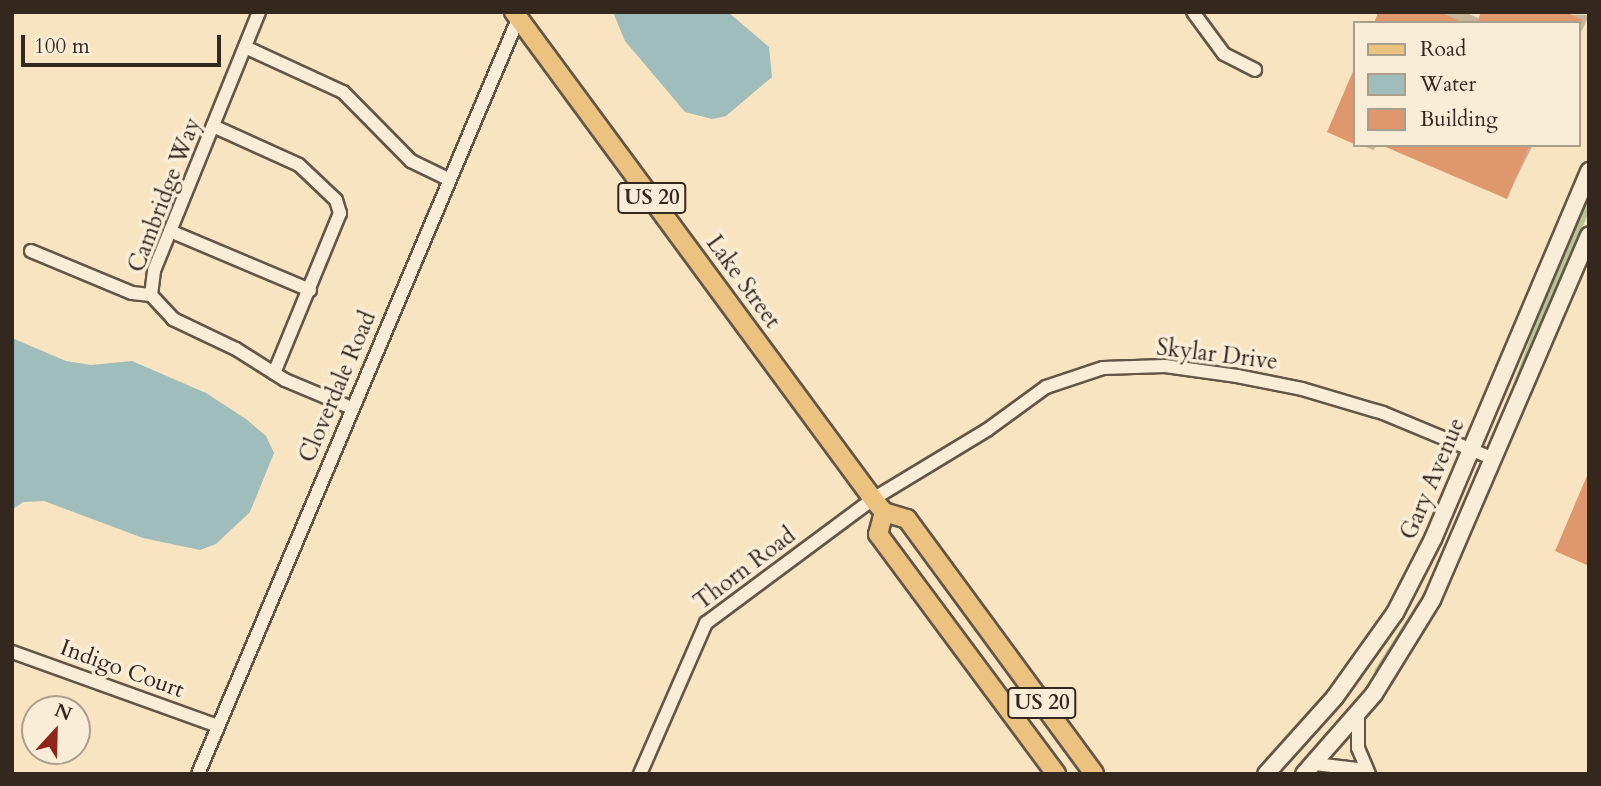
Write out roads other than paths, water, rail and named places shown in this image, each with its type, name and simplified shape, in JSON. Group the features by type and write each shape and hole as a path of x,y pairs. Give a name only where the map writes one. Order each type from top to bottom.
{"main road":[{"name":"Lake Street","path":"518,14 879,505 907,519 1094,774"},
{"name":"Gary Avenue","path":"1266,774 1335,697 1395,613 1433,539 1589,171"},
{"path":"1309,769 1358,715 1432,600 1589,235"},
{"name":"US 20","path":"879,505 878,534 1056,774"}],"street":[{"name":"Cambridge Way","path":"259,12 154,271 151,295 173,319 274,373 352,408"},
{"path":"1193,12 1224,54 1255,70"},
{"name":"Cloverdale Road","path":"198,774 518,14"},
{"path":"245,47 343,92 411,161 448,179"},
{"path":"213,126 299,164 336,200 338,223 274,373"},
{"path":"170,231 310,290"},
{"path":"31,251 132,293 151,295"},
{"name":"Skylar Drive","path":"879,505 1046,387 1103,368 1165,366 1302,388 1384,414 1494,459"},
{"name":"Thorn Road","path":"639,774 706,623 879,505"},
{"name":"Indigo Court","path":"12,652 218,726"},
{"path":"1309,769 1368,772 1358,748 1358,715"}],"water":[{"path":"613,12 728,12 769,47 772,77 726,116 712,119 685,112 625,41"},
{"path":"12,338 66,361 91,365 132,361 206,393 246,419 266,436 274,453 250,512 216,544 200,550 143,538 44,501 23,502 12,510"}]}
